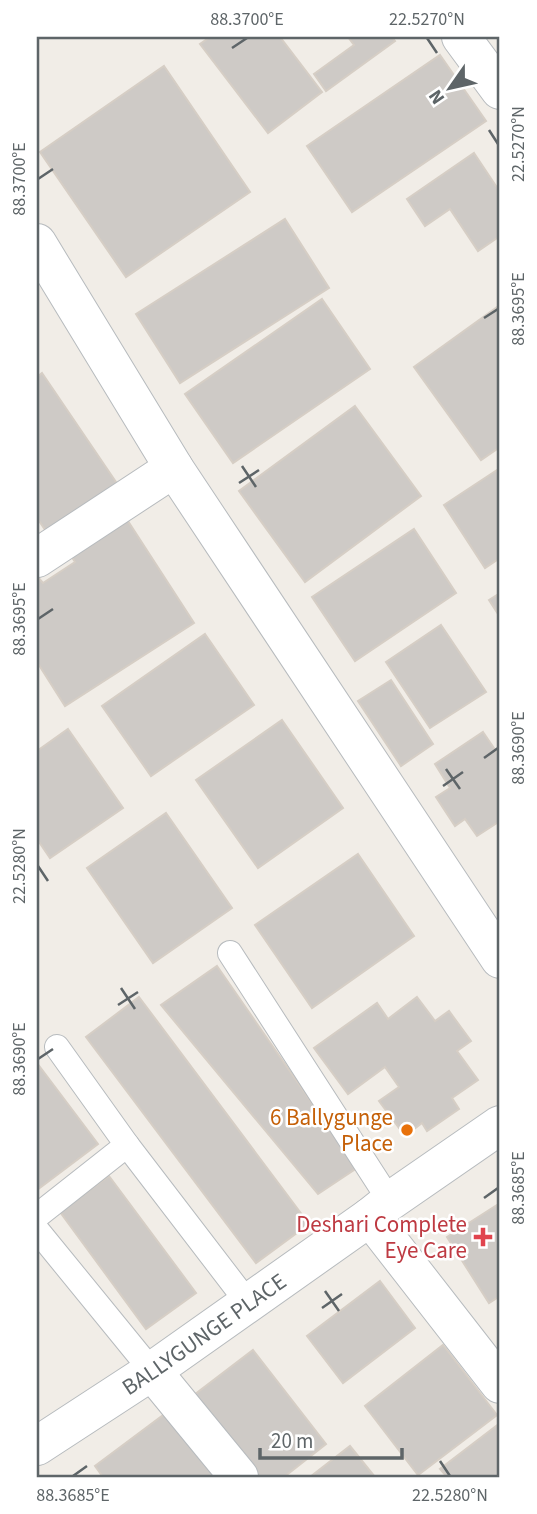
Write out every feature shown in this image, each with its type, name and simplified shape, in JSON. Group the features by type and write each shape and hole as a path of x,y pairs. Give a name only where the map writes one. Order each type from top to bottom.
{"street":[{"path":"461,37 496,74"},
{"path":"37,243 174,468 500,959"},
{"path":"37,558 174,468"},
{"name":"BALLYGUNGE PLACE","path":"37,1446 152,1371 500,1125"},
{"path":"380,1209 500,1384"},
{"path":"152,1371 239,1477"}],"lane":[{"path":"230,953 380,1209"},
{"path":"57,1047 127,1145 248,1303"},
{"path":"37,1216 127,1145"},
{"path":"37,1230 152,1371"}],"building":[{"path":"210,37 280,37 322,92 268,133 200,44"},
{"path":"348,37 392,37 395,41 326,91 314,74 354,45"},
{"path":"440,55 486,121 352,212 307,146"},
{"path":"164,66 250,192 126,277 40,152"},
{"path":"474,153 500,192 500,236 478,251 450,209 425,226 407,199"},
{"path":"285,219 329,288 180,383 136,314"},
{"path":"322,299 370,369 233,463 185,394"},
{"path":"500,305 500,447 481,460 414,367"},
{"path":"42,373 118,485 48,534 37,518 37,377"},
{"path":"355,406 421,496 305,582 239,491"},
{"path":"500,468 500,558 485,568 444,505"},
{"path":"126,518 194,623 65,706 37,662 37,576 43,583 75,562 70,554"},
{"path":"414,529 456,593 355,661 312,597"},
{"path":"500,593 500,617 489,600"},
{"path":"441,625 486,692 430,728 386,662"},
{"path":"205,634 254,705 151,776 102,706"},
{"path":"391,680 433,744 401,766 358,701"},
{"path":"282,720 343,808 258,868 196,780"},
{"path":"68,729 123,808 50,858 37,839 37,751"},
{"path":"483,732 500,757 500,821 477,836 465,819 455,826 436,797 450,788 435,764"},
{"path":"166,813 232,908 153,963 87,868"},
{"path":"358,854 414,936 312,1008 255,925"},
{"path":"217,966 357,1168 318,1194 161,1005"},
{"path":"139,997 309,1224 256,1263 86,1037"},
{"path":"417,997 435,1021 449,1011 471,1041 457,1051 478,1080 452,1098 459,1109 427,1131 422,1123 405,1136 379,1101 399,1087 385,1067 348,1094 314,1048 377,1003 388,1019"},
{"path":"37,1063 98,1144 37,1190"},
{"path":"109,1176 196,1293 146,1329 60,1212"},
{"path":"500,1203 500,1296 489,1303 447,1237"},
{"path":"380,1281 415,1328 343,1383 307,1336"},
{"path":"443,1345 497,1415 418,1475 365,1406"},
{"path":"253,1350 326,1444 284,1477 258,1477 194,1395"},
{"path":"174,1407 225,1477 103,1477 95,1466"},
{"path":"500,1423 500,1477 447,1477 440,1469"},
{"path":"350,1446 375,1477 310,1477"}],"place":[{"name":"6 Ballygunge Place","path":"407,1130"},
{"name":"Deshari Complete Eye Care","path":"483,1237"}]}
